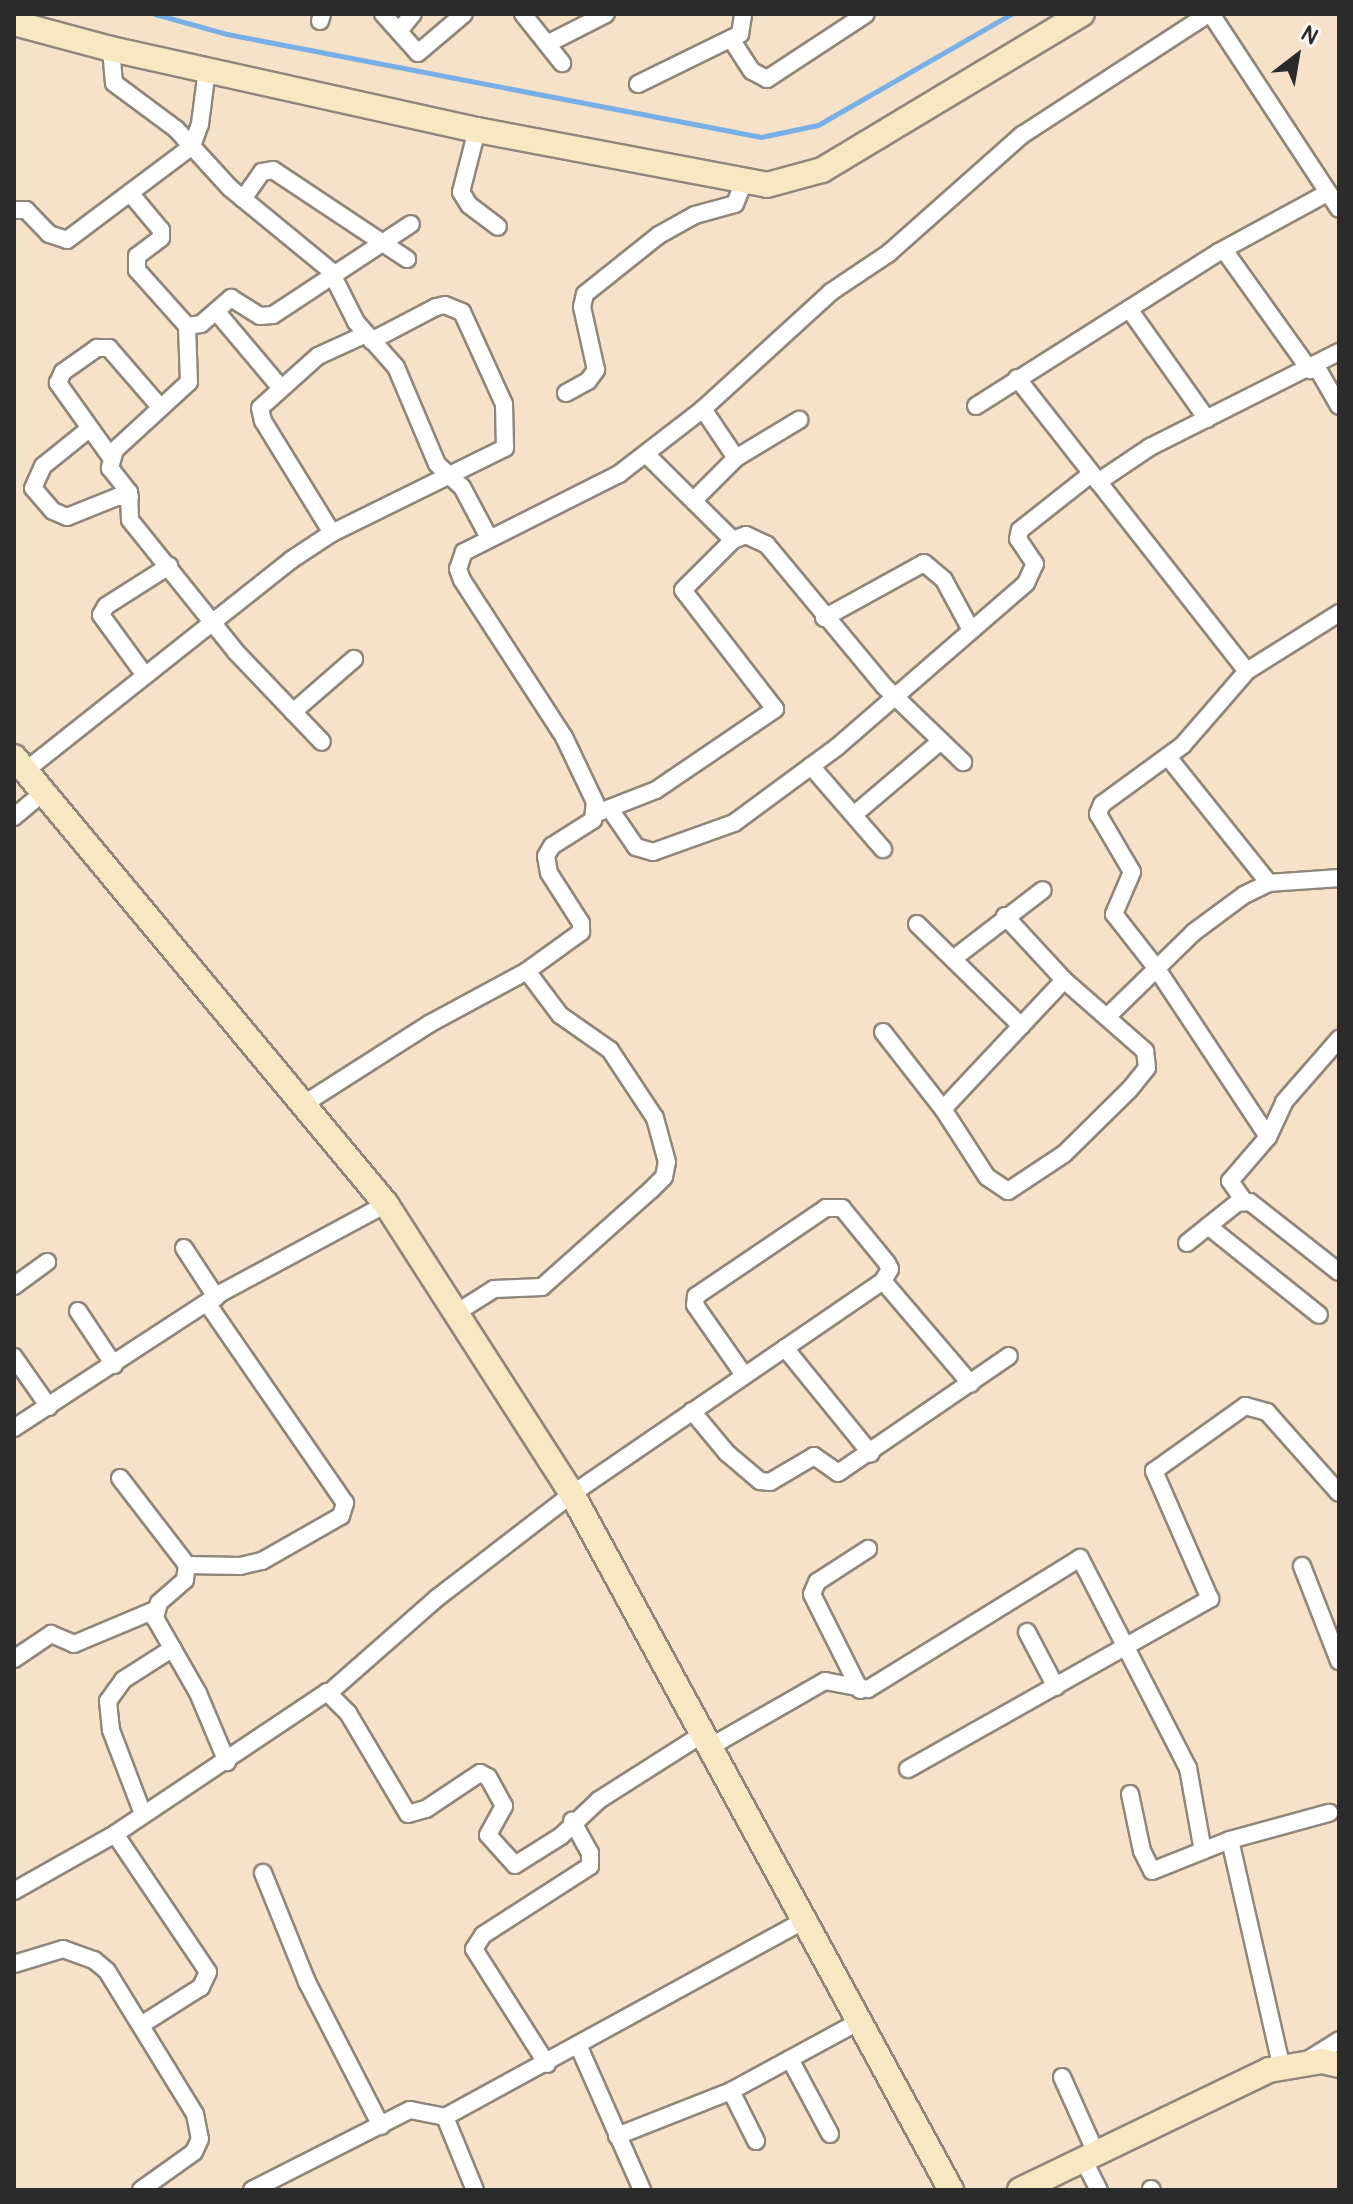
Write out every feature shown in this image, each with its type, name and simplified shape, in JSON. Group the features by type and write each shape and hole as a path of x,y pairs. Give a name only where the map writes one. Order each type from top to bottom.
{"street":[{"path":"383,14 414,51 423,52 464,14"},
{"path":"399,31 413,14"},
{"path":"523,14 562,63"},
{"path":"547,44 606,14"},
{"path":"638,84 731,39 744,27 743,14"},
{"path":"731,39 752,71 767,79 866,14"},
{"path":"14,23 111,49 477,130 743,184 767,185 811,175 1082,14"},
{"path":"1339,209 1210,14 1022,135 889,253 831,292 703,409 646,454 550,511 488,536 464,552 458,569 462,580 564,737 603,811 636,847 653,852 734,823 811,766 971,630 1034,572 1035,564 1018,539 1020,530 1094,478 1339,352"},
{"path":"111,49 114,83 192,146 243,199 324,263 369,338 396,367 446,475 462,487 488,536"},
{"path":"14,210 26,210 49,234 67,240 192,146 200,124 207,69"},
{"path":"477,130 461,192 469,205 498,227"},
{"path":"243,199 262,172 273,170 407,259"},
{"path":"566,393 588,381 596,370 582,307 585,294 659,235 695,215 735,204 743,184"},
{"path":"110,456 189,382 187,326 137,270 137,256 161,238 161,230 130,193"},
{"path":"976,406 1224,250 1327,193"},
{"path":"187,326 201,324 216,311 239,299 260,316 273,315 411,224"},
{"path":"1224,250 1339,406"},
{"path":"332,533 260,415 262,403 318,356 445,305 462,312 481,346 504,404 505,448 332,533 19,764 386,1204 572,1494 951,2190"},
{"path":"1129,309 1207,419"},
{"path":"216,311 280,387"},
{"path":"161,408 114,352 97,348 63,372 58,383 110,456 110,468 130,497 130,520 213,618 236,652 322,742"},
{"path":"1017,378 1247,671"},
{"path":"703,409 736,458"},
{"path":"694,500 736,458 799,420"},
{"path":"89,429 43,466 33,488 53,511 67,517 130,497"},
{"path":"646,454 733,540"},
{"path":"304,1104 429,1024 527,971 581,932 581,923 549,873 546,856 603,811 656,790 775,709 683,590 733,540 759,538 894,697 963,762"},
{"path":"824,618 924,563 944,580 971,630"},
{"path":"144,674 101,615 106,606 169,566"},
{"path":"1268,1137 1157,969 1114,914 1132,872 1098,814 1102,804 1168,757 1247,671 1339,613"},
{"path":"293,712 354,659"},
{"path":"856,813 941,741"},
{"path":"1168,757 1269,883"},
{"path":"811,766 856,813 883,849"},
{"path":"14,817 43,793"},
{"path":"1109,1015 1194,932 1269,883 1339,878"},
{"path":"953,959 1005,916 1043,890"},
{"path":"883,1032 943,1109 998,1189 1008,1191 1020,1185 1064,1154 1147,1068 1145,1051 1109,1015 1064,980 1005,916"},
{"path":"917,924 1021,1026"},
{"path":"456,1313 494,1289 542,1287 604,1237 664,1177 664,1143 631,1081 603,1043 560,1015 527,971"},
{"path":"943,1109 1064,980"},
{"path":"1339,1039 1284,1102 1268,1137 1230,1181 1244,1201 1339,1272"},
{"path":"1187,1243 1244,1201"},
{"path":"14,1428 212,1300 386,1204"},
{"path":"14,1891 115,1834 330,1692 437,1598 572,1494 883,1281 890,1269 887,1263 842,1208 826,1208 752,1254 694,1300 744,1375"},
{"path":"1208,1226 1319,1315"},
{"path":"184,1248 212,1300 345,1503 341,1516 262,1561 240,1566 187,1565"},
{"path":"14,1286 47,1262"},
{"path":"883,1281 971,1384"},
{"path":"78,1311 114,1365"},
{"path":"785,1348 871,1454"},
{"path":"692,1411 727,1453 760,1481 770,1482 805,1457 820,1458 838,1473 871,1454 1009,1356"},
{"path":"14,1357 49,1407"},
{"path":"908,1769 1205,1604 1211,1593 1154,1475 1158,1466 1250,1405 1267,1412 1339,1493"},
{"path":"14,1659 51,1634 74,1644 155,1610 185,1580 187,1565 120,1478"},
{"path":"860,1690 812,1594 817,1582 868,1549"},
{"path":"860,1690 1074,1558 1084,1561 1188,1768 1203,1851"},
{"path":"1302,1566 1339,1661"},
{"path":"155,1610 155,1618 173,1648 227,1762"},
{"path":"1027,1632 1056,1687"},
{"path":"143,1814 111,1730 108,1701 123,1680 173,1648"},
{"path":"330,1692 408,1814 426,1809 484,1774 504,1806 488,1835 515,1865 561,1836 572,1821 704,1741 825,1681 841,1681 860,1690"},
{"path":"1130,1794 1142,1851 1152,1871 1230,1840 1329,1813"},
{"path":"547,2064 474,1949 483,1935 590,1866 590,1853 572,1821"},
{"path":"115,1834 208,1972 201,1987 141,2025"},
{"path":"1230,1840 1290,2066"},
{"path":"263,1873 307,1982 381,2126"},
{"path":"252,2190 410,2110 445,2117 579,2047 803,1921"},
{"path":"14,1964 63,1949 77,1951 107,1971 195,2114 200,2139 194,2152 144,2189"},
{"path":"617,2136 731,2091 858,2022"},
{"path":"1020,2190 1290,2066 1339,2040"},
{"path":"579,2047 642,2190"},
{"path":"790,2059 830,2134"},
{"path":"1290,2066 1322,2061 1339,2065"},
{"path":"1062,2077 1099,2190"},
{"path":"731,2091 756,2141"},
{"path":"445,2117 475,2190"}],"waterway":[{"path":"155,14 227,34 761,137 818,125 1011,14"}]}
